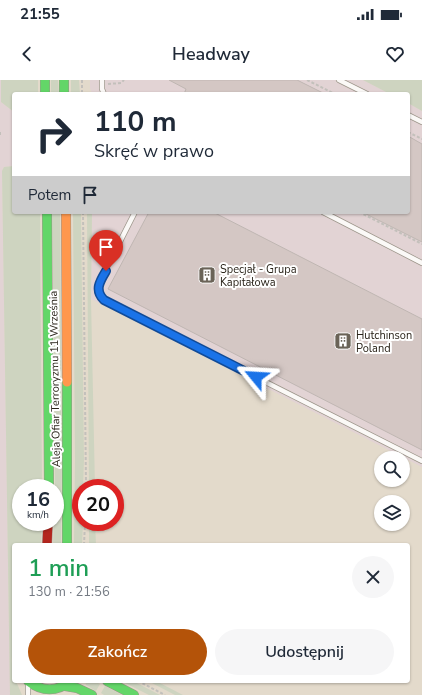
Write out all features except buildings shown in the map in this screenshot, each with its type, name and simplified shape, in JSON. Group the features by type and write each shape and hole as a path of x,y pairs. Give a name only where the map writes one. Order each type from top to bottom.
{"street":[{"path":"45,80 46,92"},
{"path":"64,80 64,92"},
{"name":"Aleja Ofiar Terroryzmu 11 Września","path":"47,214 49,479"},
{"name":"Aleja Ofiar Terroryzmu 11 Września","path":"66,214 68,458 67,543"},
{"path":"48,531 48,543"},
{"path":"31,683 39,688 52,692 68,684 92,695"},
{"path":"111,683 134,695"}],"lane":[{"path":"102,80 103,92"},
{"path":"339,80 362,92"},
{"path":"410,116 422,122"},
{"path":"134,214 98,285 100,296 104,300 422,461"},
{"path":"326,214 422,263"},
{"path":"28,683 28,695"}],"path":[{"path":"82,80 82,92"},
{"path":"307,80 331,92"},
{"path":"0,132 0,137"},
{"path":"410,133 422,139"},
{"path":"83,214 86,479"},
{"path":"363,214 422,244"},
{"path":"84,543 85,531"},
{"path":"142,683 165,695"}],"shaded area":[{"path":"1,80 1,102 12,110 12,166 4,167 2,171 10,695 0,695"},
{"path":"90,80 363,80 386,92 91,92"},
{"path":"410,104 422,111 422,467 410,461 410,451 390,451 91,299 92,214 410,214"}],"green space":[{"path":"1,80 38,80 38,92 12,92 12,110 1,102"},
{"path":"51,80 58,80 59,92 51,92"},
{"path":"71,80 79,80 80,92 71,92"},
{"path":"363,80 422,80 422,111 410,104 410,92 386,92"},
{"path":"12,166 12,214 40,214 42,479 12,479 12,531 42,531 41,543 12,543 12,683 17,683 22,695 10,695 2,171 4,167"},
{"path":"52,214 60,214 62,479 55,479"},
{"path":"73,214 81,214 84,460 83,479 75,479"},
{"path":"87,214 92,214 91,299 95,479 89,479"},
{"path":"53,531 61,531 61,543 53,543"},
{"path":"74,531 83,531 82,543 74,543"},
{"path":"89,531 95,531 96,543 89,543"},
{"path":"86,683 100,684 96,691 86,685"},
{"path":"125,683 137,683 160,695 149,695"},
{"path":"152,683 160,683 183,695 175,695"},
{"path":"105,686 122,695 104,695 101,693"}],"traffic: fast":[{"path":"45,80 45,92"},
{"path":"64,80 64,92"},
{"path":"47,214 49,479"},
{"path":"67,382 67,543"},
{"path":"30,683 44,689 55,689 68,683"},
{"path":"111,683 134,695"},
{"path":"65,686 77,688 92,695"}],"traffic: slow":[{"path":"66,214 67,382"}],"traffic: jam":[{"path":"47,543 48,531"}],"place":[{"name":"Specjał - Grupa Kapitałowa","path":"207,275"},
{"name":"Hutchinson Poland","path":"343,341"}],"route":[{"path":"106,271 98,285 100,296 104,300 256,377"}]}
